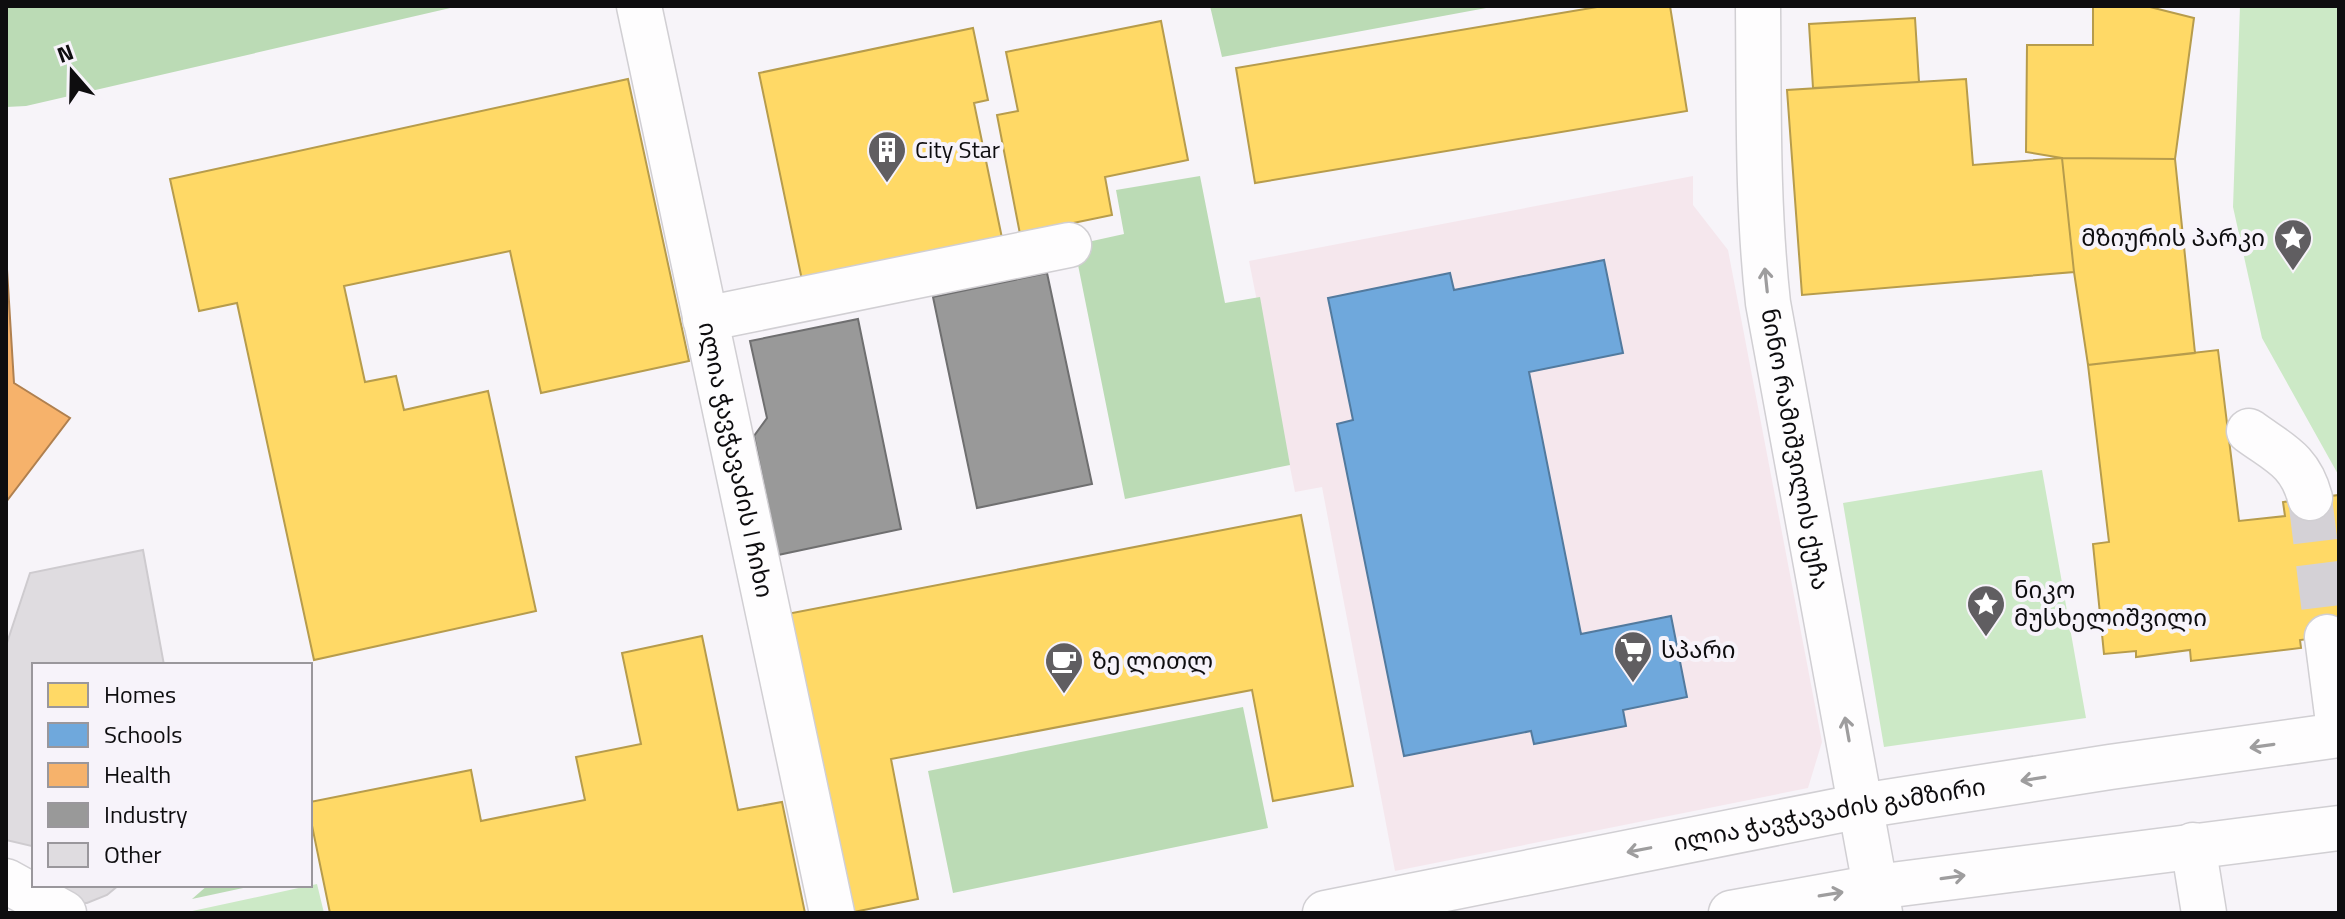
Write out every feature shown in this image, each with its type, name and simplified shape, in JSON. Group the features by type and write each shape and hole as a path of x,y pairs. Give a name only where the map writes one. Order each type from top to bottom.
{"street":[{"name":"ილია ჭავჭავაძის I ჩიხი","path":"639,6 832,913"},
{"name":"ნინო რამიშვილის ქუჩა","path":"1758,6 1759,151 1768,303 1878,900"},
{"path":"705,319 1069,245"},
{"path":"2249,431 2289,460 2304,478 2310,498"},
{"path":"2327,637 2339,733"},
{"name":"ილია ჭავჭავაძის გამზირი","path":"1325,913 1861,806 2339,733"},
{"path":"1731,913 1878,900 2193,845 2339,828"},
{"path":"2193,845 2204,913"},
{"path":"6,881 64,913"}],"shaded area":[{"path":"1693,176 1693,205 1728,250 1822,742 1808,788 1395,871 1322,487 1295,492 1249,261"}],"green space":[{"path":"6,6 459,6 26,106 6,107"},
{"path":"1210,6 1497,6 1222,57"},
{"name":"მზიურის პარკი","path":"2240,6 2339,6 2339,476 2262,338 2233,207"},
{"path":"1200,176 1225,303 1260,297 1290,465 1125,499 1074,245 1124,234 1116,190"},
{"path":"2042,470 2086,718 1884,747 1843,503"},
{"path":"1243,707 1268,828 953,893 928,771"},
{"path":"317,884 324,913 183,913 312,887"},
{"path":"206,887 248,887 192,899"}],"building: Homes":[{"path":"1603,6 1670,6 1687,111 1255,183 1236,68"},
{"path":"2093,6 2146,6 2194,18 2175,159 2062,158 2026,152 2027,45 2093,45"},
{"path":"1915,18 1919,82 1813,88 1809,24"},
{"name":"City Star","path":"1161,21 1188,160 1105,177 1112,215 1020,234 997,115 1018,111 1006,52"},
{"name":"City Star","path":"973,28 988,100 974,103 1002,238 802,280 759,73"},
{"path":"628,79 689,361 541,393 510,251 344,286 365,382 396,376 404,410 488,391 536,611 314,660 237,303 199,311 170,179"},
{"path":"1966,79 1973,165 2062,158 2074,272 1802,295 1787,90"},
{"path":"2062,158 2175,159 2195,353 2088,365"},
{"path":"2218,350 2239,521 2285,516 2283,502 2339,495 2339,635 2300,640 2301,648 2191,661 2190,650 2136,657 2136,651 2104,654 2093,544 2109,542 2088,365"},
{"path":"1301,515 1353,786 1273,801 1252,690 891,759 918,899 849,913 787,614"},
{"path":"702,636 738,810 782,802 805,913 330,913 312,826 312,802 471,770 481,821 585,800 576,757 641,744 622,653"}],"building: Schools":[{"path":"1604,260 1623,353 1529,372 1581,634 1671,616 1687,697 1623,710 1626,726 1534,744 1531,731 1404,756 1337,424 1353,420 1328,298 1450,273 1454,290"}],"building: Health":[{"path":"6,253 14,383 70,418 6,502"}],"building: Industry":[{"path":"1047,273 1092,484 977,508 933,297"},
{"path":"858,319 901,529 778,555 754,436 767,418 750,341"}],"building: Other":[{"path":"143,550 164,663 32,663 32,846 6,840 6,646 30,573"},
{"path":"46,887 117,887 107,895 87,903 66,903"}],"tunnel":[{"path":"2310,498 2327,637"}],"place":[{"name":"City Star","path":"887,184"},
{"name":"მზიურის პარკი","path":"2293,272"},
{"name":"ნიკო მუსხელიშვილი","path":"1986,638"},
{"name":"სპარი","path":"1633,684"},
{"name":"ზე ლითლ","path":"1064,695"}]}
